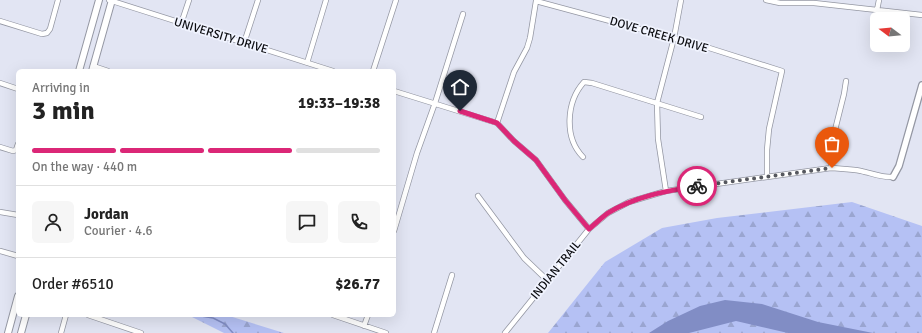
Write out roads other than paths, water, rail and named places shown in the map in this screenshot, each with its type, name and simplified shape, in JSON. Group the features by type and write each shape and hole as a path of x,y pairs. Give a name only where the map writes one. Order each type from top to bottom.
{"main road":[{"path":"80,69 99,0"},
{"path":"93,69 111,0"},
{"path":"8,333 16,303"},
{"path":"21,333 25,317"}],"street":[{"path":"0,21 42,34 47,33 50,29 58,0"},
{"name":"UNIVERSITY DRIVE","path":"111,0 181,24 326,69"},
{"path":"181,24 189,0"},
{"path":"244,43 258,0"},
{"path":"307,63 326,0"},
{"path":"374,69 396,0"},
{"path":"666,190 658,139 658,103 674,38 681,0"},
{"path":"766,0 780,4 815,1 922,15"},
{"path":"877,10 879,0"},
{"path":"497,123 514,72 527,48 536,1"},
{"name":"DOVE CREEK DRIVE","path":"536,1 674,38 782,71 768,129 767,176"},
{"path":"396,222 417,152 463,14"},
{"path":"832,168 831,146 846,81"},
{"path":"583,157 578,152 572,139 569,130 569,122 579,87 584,82 701,117"},
{"path":"0,84 16,88"},
{"path":"893,177 899,166 922,85"},
{"path":"396,91 497,123 514,141 536,160 565,200 589,229"},
{"path":"0,147 13,151 16,150"},
{"name":"INDIAN TRAIL","path":"506,333 589,229 608,213 629,202 666,190 832,168 876,174 887,178 893,177"},
{"path":"478,196 524,258 548,280"},
{"path":"0,212 16,215"},
{"path":"0,251 16,255"},
{"path":"434,333 452,275"},
{"path":"61,333 65,317"},
{"path":"93,317 127,330 141,333"},
{"path":"339,317 386,333"},
{"path":"364,326 367,317"}],"waterway":[{"path":"207,317 213,318 225,324 233,333"}]}
